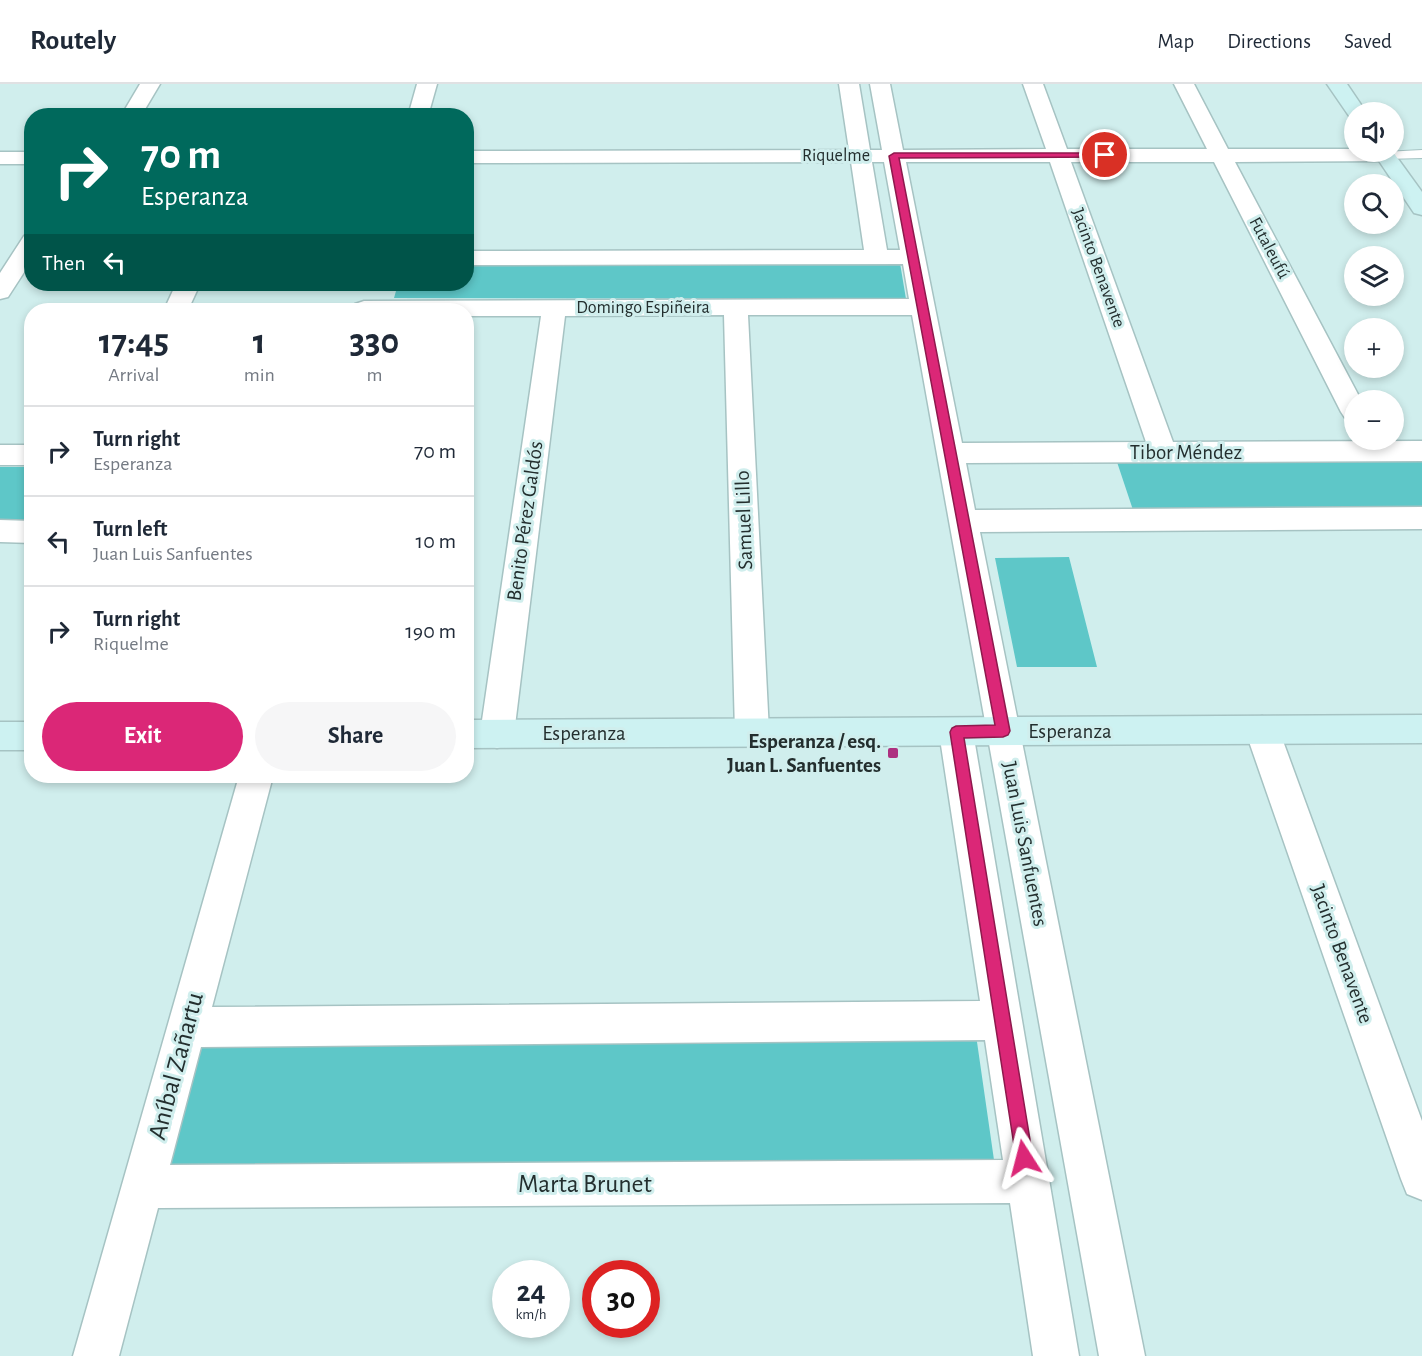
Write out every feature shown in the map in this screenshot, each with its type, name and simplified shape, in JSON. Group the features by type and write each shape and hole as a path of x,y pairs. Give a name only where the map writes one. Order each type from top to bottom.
{"street":[{"path":"136,108 150,84"},
{"path":"420,108 427,84"},
{"path":"849,84 877,257"},
{"name":"Juan Luis Sanfuentes","path":"880,84 1122,1356"},
{"name":"Jacinto Benavente","path":"1033,84 1163,452"},
{"name":"Futaleufú","path":"1184,84 1344,393"},
{"path":"1337,84 1349,102"},
{"name":"Riquelme","path":"474,157 1344,153"},
{"path":"0,158 24,158"},
{"path":"1390,162 1422,208"},
{"path":"0,292 24,254"},
{"path":"474,258 913,257"},
{"name":"Domingo Espiñeira","path":"474,309 922,307"},
{"name":"Benito Pérez Galdós","path":"482,734 554,308"},
{"name":"Samuel Lillo","path":"736,308 752,732"},
{"name":"Tibor Méndez","path":"950,453 1163,452 1344,446"},
{"name":"Tibor Méndez","path":"1404,449 1422,451"},
{"path":"0,455 24,455"},
{"path":"963,521 1422,518"},
{"path":"0,531 24,532"},
{"name":"Esperanza","path":"482,734 1422,729"},
{"name":"Jacinto Benavente","path":"1262,730 1422,1179"},
{"path":"956,732 1056,1356"},
{"path":"0,736 24,736"},
{"name":"Aníbal Zañartu","path":"96,1356 254,783"},
{"path":"187,1027 1002,1020"},
{"name":"Marta Brunet","path":"143,1187 1028,1181"}],"lane":[{"path":"1404,154 1422,154"}],"shaded area":[{"path":"474,262 900,263 906,299 394,298 396,291 474,291"},
{"path":"1422,461 1422,513 1134,513 1117,462"},
{"path":"0,467 24,467 24,523 0,523"},
{"path":"1069,557 1097,667 1017,667 995,558"},
{"path":"976,1035 994,1160 166,1165 200,1038"}],"place":[{"name":"Esperanza / esq. Juan L. Sanfuentes","path":"893,753"}],"route":[{"path":"1024,1158 956,732 1003,731 894,156 1105,155"}]}
